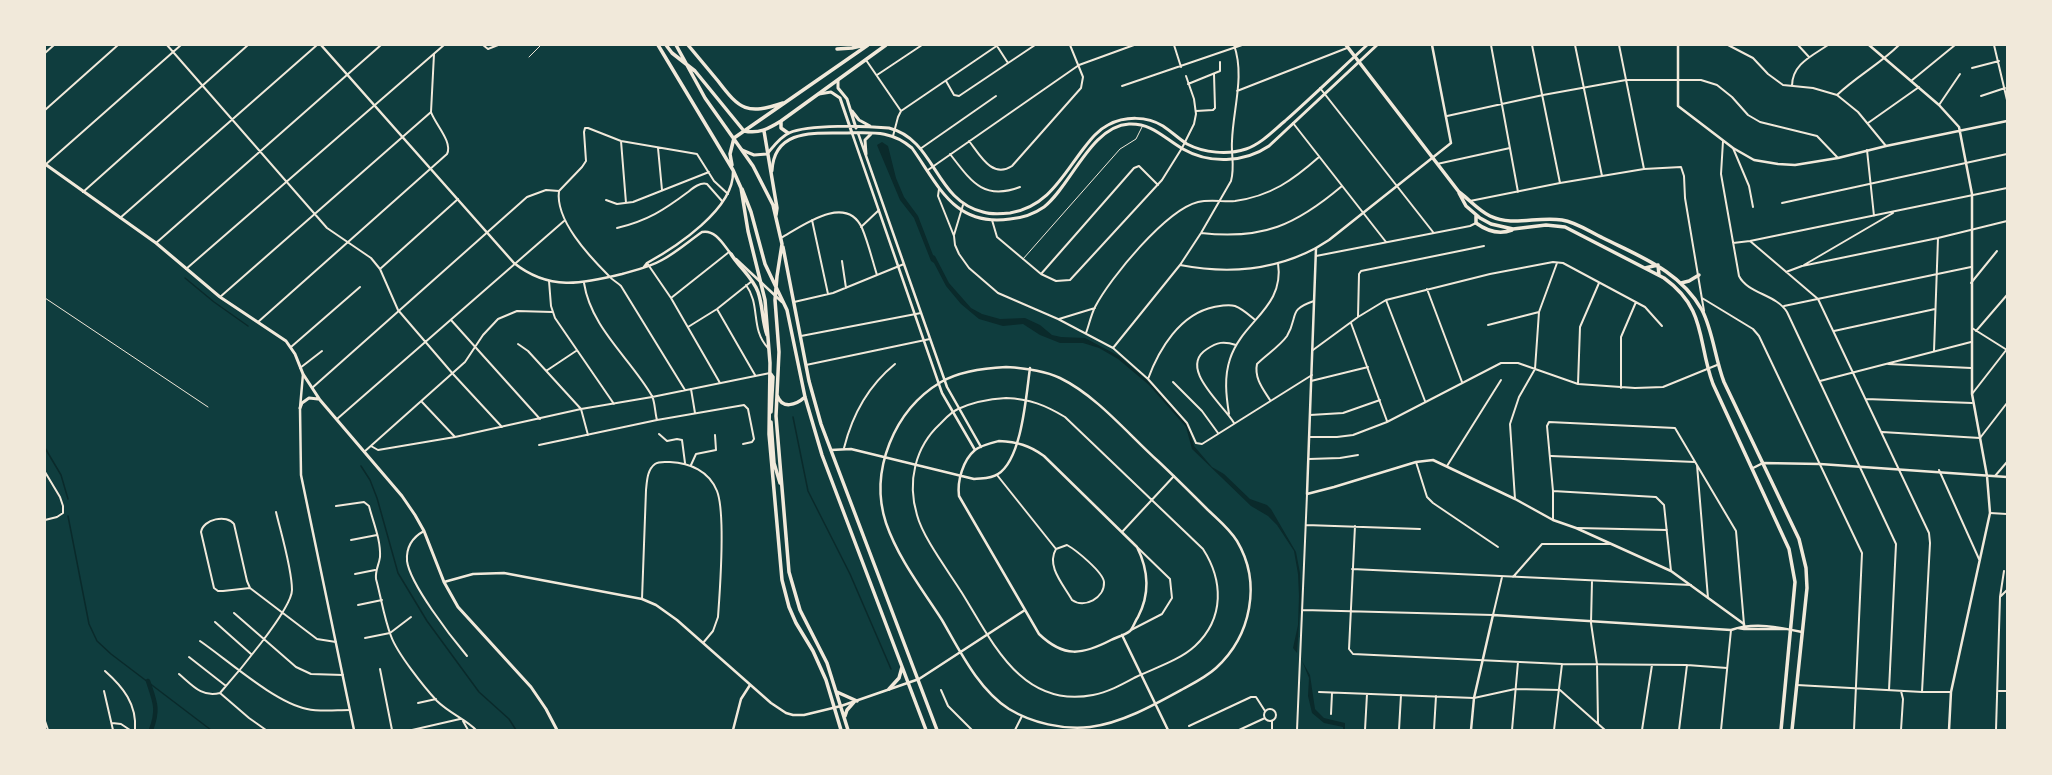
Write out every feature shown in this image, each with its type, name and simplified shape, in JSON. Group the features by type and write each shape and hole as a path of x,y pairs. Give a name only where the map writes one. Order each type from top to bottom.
{"main road":[{"path":"658,45 733,170 751,212 765,264 787,310 805,397 822,456 926,730"},
{"path":"666,45 672,52 696,71 744,131"},
{"path":"676,45 683,61 705,98 742,149 767,191 781,238 813,397 831,450 919,679 937,730"},
{"path":"688,45 730,97 740,106 761,109 788,101"},
{"path":"733,170 730,154 734,138 867,45"},
{"path":"837,49 867,45"},
{"path":"744,131 764,131 781,121 886,45"},
{"path":"742,149 754,155 767,154 780,138 788,133 809,128 856,127 894,130 911,139 933,166 953,196 963,205 982,212 993,214 1013,212 1033,206 1051,191 1096,134 1117,121 1135,118 1151,121 1163,126 1184,142 1201,150 1221,153 1248,149 1262,140 1367,45"},
{"path":"772,177 772,163 777,151 790,139 812,133 874,133 893,136 912,148 948,200 961,211 992,220 1022,217 1040,210 1050,200 1102,136 1118,126 1129,124 1142,125 1156,129 1182,148 1198,155 1233,160 1262,150 1377,45"},
{"path":"1347,46 1436,164 1459,192 1482,212 1501,221 1547,219 1567,221 1658,265 1681,282 1693,297 1704,315 1717,365 1764,463 1804,554 1807,588 1792,730"},
{"path":"838,81 838,88 847,99 858,133"},
{"path":"819,94 831,92 839,96 852,133"},
{"path":"839,96 842,93"},
{"path":"849,105 857,118 874,128"},
{"path":"781,121 781,128 788,133"},
{"path":"764,131 777,208 776,218"},
{"path":"866,154 865,140 868,136 874,133"},
{"path":"45,164 82,192 156,243 220,297 281,337 291,347 303,374 320,400 402,496 424,531 444,582 458,607 531,687 546,709 557,730"},
{"path":"741,188 748,231 762,284 769,349 769,434 782,580 790,607 820,665 840,730"},
{"path":"1459,192 1464,203 1476,215 1498,226 1515,229"},
{"path":"1476,215 1476,223 1496,232 1506,232 1515,229 1546,225 1565,227 1659,275 1676,288 1695,314 1702,335 1708,369 1718,396 1753,468 1789,549 1793,566 1795,582 1780,730"},
{"path":"782,244 777,276 776,300 778,352 777,432 789,572 795,596 827,663 848,730"},
{"path":"730,253 752,281 759,293 763,324 768,340"},
{"path":"1645,268 1658,265"},
{"path":"1658,265 1659,275"},
{"path":"1681,282 1689,281 1699,275"},
{"path":"770,373 773,377 771,419 772,447 782,493"},
{"path":"777,392 781,401 788,405 795,405 805,397"},
{"path":"300,408 302,403 309,398 320,400"},
{"path":"889,689 898,678 902,666"},
{"path":"837,692 856,702 847,710 844,717"}],"street":[{"path":"45,53 54,45"},
{"path":"45,110 118,45"},
{"path":"167,45 286,183 332,233 366,255 380,269 398,310 453,374 502,427"},
{"path":"45,164 181,45"},
{"path":"82,192 248,45"},
{"path":"120,218 317,45"},
{"path":"320,45 514,263 528,272 549,281 584,283 650,266 675,252 702,232 707,231 715,234 730,253 783,302"},
{"path":"156,243 381,45"},
{"path":"186,269 444,45"},
{"path":"483,45 486,48 491,48 498,45"},
{"path":"877,75 922,45"},
{"path":"893,136 901,111 997,45 1008,63"},
{"path":"946,81 954,96 959,96 1035,45"},
{"path":"969,141 992,169 1000,170 1012,166 1081,88 1083,77 1070,45"},
{"path":"928,170 1079,65 1132,45"},
{"path":"1174,45 1181,67"},
{"path":"1122,86 1181,67 1234,46 1242,45"},
{"path":"1180,265 1200,269 1229,271 1290,261 1329,240 1362,212 1451,143 1447,116 1432,45"},
{"path":"1491,45 1518,192"},
{"path":"1532,45 1560,183"},
{"path":"1575,45 1602,176"},
{"path":"1619,45 1644,169"},
{"path":"1678,45 1678,106 1723,141 1754,160 1795,165 1838,158 1867,150 2007,121"},
{"path":"1728,45 1753,58 1778,82 1792,86 1813,88 1837,95 1868,123 1886,146"},
{"path":"1798,45 1809,57"},
{"path":"1792,86 1795,70 1809,57 1828,45"},
{"path":"1869,45 1884,60 1912,81 1956,122 1961,130 1972,194 1972,403 1987,476 1990,513 1951,692 1949,730"},
{"path":"1837,95 1867,71 1884,60 1899,45"},
{"path":"1912,81 1955,45"},
{"path":"1994,45 2007,100"},
{"path":"1113,348 1180,265 1201,233 1231,181 1234,171 1232,140 1238,92 1239,69 1234,46"},
{"path":"1238,92 1347,46"},
{"path":"258,322 431,169 448,151 447,142 431,112 434,54"},
{"path":"866,60 901,111"},
{"path":"1972,68 1999,61"},
{"path":"1188,84 1221,70 1220,62"},
{"path":"1196,111 1213,110 1215,108 1214,74"},
{"path":"1939,105 1960,74"},
{"path":"992,220 997,237 1041,274 1056,281 1062,282 1070,280 1158,185 1182,148 1194,124 1196,111 1186,76"},
{"path":"1447,116 1543,95 1626,80 1677,78 1701,80 1717,85 1732,97 1748,115 1768,125 1817,136 1838,158"},
{"path":"1868,123 1918,87"},
{"path":"1320,88 1434,232"},
{"path":"1981,96 2005,88"},
{"path":"920,149 996,96"},
{"path":"220,297 431,112"},
{"path":"1293,123 1386,242"},
{"path":"312,388 486,231 532,193 546,190 559,191 582,168 586,161 585,128 592,128 621,141 697,154 719,187 728,194"},
{"path":"852,133 938,384 952,412 975,450"},
{"path":"858,133 944,380 958,409 981,446"},
{"path":"621,141 626,203"},
{"path":"1723,141 1721,174 1741,280 1784,306 1860,466 1897,549 1889,690"},
{"path":"658,148 662,191"},
{"path":"1436,164 1510,148"},
{"path":"1733,148 1749,186 1753,207"},
{"path":"1867,150 1874,216"},
{"path":"950,154 968,178 983,189 1000,193 1020,187"},
{"path":"1782,203 1966,161 2007,154"},
{"path":"1086,333 1095,308 1136,250 1186,206 1199,202 1254,197 1292,180 1319,157"},
{"path":"1041,274 1134,168 1138,166 1158,185"},
{"path":"1469,201 1560,183 1644,169 1676,166 1681,167 1683,170 1685,198 1699,275 1704,315"},
{"path":"644,267 647,263 674,247 700,226 728,194 733,185 733,170"},
{"path":"606,200 618,204 626,203 662,191 709,172"},
{"path":"617,228 650,218 693,188 704,183 707,184 722,201"},
{"path":"1201,233 1238,236 1272,229 1302,216 1342,186"},
{"path":"940,188 938,196 954,236 959,254 969,268 998,293 1058,319 1113,348 1148,379 1187,423 1196,442 1202,444 1312,375"},
{"path":"1733,243 1750,241 1896,212 1972,194 2007,188"},
{"path":"559,191 564,221 591,257 621,286 685,390"},
{"path":"380,269 458,199"},
{"path":"954,236 963,205"},
{"path":"861,227 879,210"},
{"path":"781,238 812,220 836,212 846,213 856,219 861,227 877,275"},
{"path":"1802,266 1896,212"},
{"path":"812,220 828,294"},
{"path":"336,420 514,263 564,221"},
{"path":"1786,272 1802,266 1938,238 2007,221"},
{"path":"1316,256 1470,226 1476,223"},
{"path":"1934,351 1938,238"},
{"path":"1750,241 1818,299 1900,468 1930,538 1922,692"},
{"path":"1358,317 1359,274 1361,271 1484,246"},
{"path":"1297,730 1303,610 1316,248"},
{"path":"1971,283 1997,251"},
{"path":"671,298 730,253"},
{"path":"842,261 846,288"},
{"path":"647,263 671,298 720,383"},
{"path":"1229,414 1226,377 1230,358 1236,346 1273,299 1279,283 1278,263"},
{"path":"1312,350 1358,317 1386,300 1490,274 1557,263 1564,263 1645,306 1653,313 1662,326"},
{"path":"1515,499 1510,424 1519,396 1535,369 1539,312 1557,263"},
{"path":"794,302 846,288 904,264"},
{"path":"1784,306 1971,267"},
{"path":"549,281 552,312 558,325 614,404"},
{"path":"687,327 717,309 752,281"},
{"path":"1578,384 1580,328 1599,282"},
{"path":"584,283 589,304 602,327 652,397 657,420"},
{"path":"746,285 754,299 758,334 769,349"},
{"path":"291,347 360,287"},
{"path":"1427,289 1462,382"},
{"path":"1976,331 2007,295"},
{"path":"1702,298 1756,332 1862,553 1854,730"},
{"path":"1386,300 1425,401"},
{"path":"1270,400 1258,379 1256,370 1257,364 1287,336 1295,312 1301,306 1314,301"},
{"path":"1621,388 1621,337 1636,302"},
{"path":"1148,379 1156,359 1165,344 1177,329 1194,315 1208,308 1234,306 1255,320"},
{"path":"1058,319 1095,308"},
{"path":"717,309 755,375"},
{"path":"1834,331 1936,309"},
{"path":"363,452 453,374 477,347 490,326 511,312 552,312"},
{"path":"1488,325 1539,312"},
{"path":"801,336 921,313"},
{"path":"451,320 477,347 540,419"},
{"path":"1351,323 1387,422"},
{"path":"1971,328 2007,350 1972,394"},
{"path":"806,365 930,339"},
{"path":"1234,423 1229,414 1204,384 1198,372 1198,360 1205,350 1217,343 1225,342 1236,346"},
{"path":"1819,381 1971,342"},
{"path":"518,344 528,351 581,409 588,435"},
{"path":"300,368 322,351"},
{"path":"546,371 576,351"},
{"path":"1309,437 1337,437 1352,435 1387,422 1501,363 1518,363 1578,384 1621,388 1662,387 1717,365"},
{"path":"844,448 847,436 861,403 878,380 895,364"},
{"path":"1885,364 1971,368"},
{"path":"1311,381 1368,367"},
{"path":"985,368 1030,368 1058,377 1082,391 1174,476 1229,531 1237,541 1248,570 1251,600 1248,617 1243,632 1234,648 1213,671 1156,704 1117,721 1090,727 1057,727 1022,716 1007,707 985,688 902,556 887,525 881,501 885,457 890,439 903,417 938,384 944,380 985,368"},
{"path":"831,450 844,448 974,479 998,475 1012,460 1018,442 1030,368"},
{"path":"371,446 378,450 455,437 581,409 652,397 770,373"},
{"path":"303,374 300,408 301,475 354,730"},
{"path":"1447,466 1501,380"},
{"path":"1173,382 1202,411 1218,434"},
{"path":"691,389 695,413"},
{"path":"988,399 1025,399 1048,407 1065,417 1203,549 1216,573 1218,594 1216,610 1211,626 1195,646 1142,674 1111,689 1094,695 1074,696 1051,693 1024,680 1011,669 987,634 919,522 913,495 915,465 921,447 931,432 952,412 958,409 988,399"},
{"path":"1866,399 1972,403"},
{"path":"1310,415 1343,412 1380,400"},
{"path":"421,402 455,437"},
{"path":"1980,438 2007,404"},
{"path":"539,445 657,420 738,405 747,406 754,439 752,442 743,444"},
{"path":"1553,520 1551,456 1547,426 1549,422 1675,428 1736,531 1744,626"},
{"path":"1882,432 1980,438"},
{"path":"659,434 667,441 678,439 682,440 686,463"},
{"path":"691,466 696,454 716,450 715,435"},
{"path":"999,441 1018,442 1032,447 1044,456 1170,579 1172,598 1162,614 1087,651 1067,651 1048,642 1040,634 1025,610 961,502 958,490 966,459 981,446 999,441"},
{"path":"1308,459 1340,458 1358,455"},
{"path":"1551,456 1696,463"},
{"path":"1307,494 1334,488 1416,462 1433,460 1515,499 1553,520 1576,528 1671,571 1744,626"},
{"path":"642,599 646,490 648,476 655,464 661,462 686,463 698,469 712,483 717,491 720,510 718,617 713,631 703,643"},
{"path":"1416,462 1427,497 1433,503 1498,547"},
{"path":"1995,476 2007,462"},
{"path":"1696,463 1708,599"},
{"path":"1753,468 1764,463 1820,464 1939,470 2007,477"},
{"path":"1939,470 1980,559"},
{"path":"45,472 60,497 63,506 63,513 57,517 45,520"},
{"path":"998,475 1056,549"},
{"path":"1122,532 1174,476"},
{"path":"1553,491 1656,497 1664,505 1668,530 1671,571"},
{"path":"336,506 367,503 377,535 380,559 376,570 390,633 413,670 436,699 449,712 469,723 476,730"},
{"path":"179,674 200,692 209,694 220,693 240,669 289,602 292,590 276,512"},
{"path":"1990,513 2007,514"},
{"path":"250,588 218,591 214,588 201,532 207,522 227,518 234,524 247,581 250,588 283,612 317,640 336,642"},
{"path":"1306,525 1420,529"},
{"path":"1355,526 1349,649 1353,654 1562,664 1687,665 1727,668"},
{"path":"1576,528 1668,530"},
{"path":"424,531 416,535 412,541 408,550 407,562 419,589 467,656"},
{"path":"351,540 377,535"},
{"path":"1513,577 1542,544 1611,544"},
{"path":"1066,545 1075,549 1102,576 1104,587 1096,599 1082,604 1072,600 1053,568 1052,556 1056,549 1066,545"},
{"path":"1131,630 1143,608 1146,594 1147,578 1142,557 1137,547"},
{"path":"1352,569 1592,582 1691,585"},
{"path":"355,574 376,570"},
{"path":"1996,730 1999,691 2000,597 2004,571"},
{"path":"444,582 473,574 504,573 642,599 668,613 771,703 793,715 804,715 856,702 919,679 1025,610"},
{"path":"1471,730 1474,698 1502,577"},
{"path":"1592,582 1591,622 1597,664 1598,723"},
{"path":"2000,597 2007,590"},
{"path":"358,605 382,600"},
{"path":"1303,610 1493,615 1731,630 1744,626 1789,630 1803,633"},
{"path":"234,613 292,664 311,674 343,675"},
{"path":"365,638 390,633 411,617"},
{"path":"214,622 251,654"},
{"path":"1721,730 1731,630"},
{"path":"1122,634 1168,730"},
{"path":"200,641 290,704 307,709 350,710"},
{"path":"189,657 226,686"},
{"path":"1512,730 1518,662"},
{"path":"1554,730 1562,664"},
{"path":"1642,730 1652,665"},
{"path":"1679,730 1687,665"},
{"path":"380,669 392,730"},
{"path":"105,671 122,686 132,702 135,730"},
{"path":"733,730 741,699 750,685"},
{"path":"1797,685 1922,692 1951,692"},
{"path":"1319,692 1474,698 1516,689 1560,690 1605,730"},
{"path":"941,690 948,706 972,730"},
{"path":"104,691 113,730"},
{"path":"1901,691 1901,730"},
{"path":"1999,691 2007,691"},
{"path":"1331,714 1332,692"},
{"path":"220,693 249,718 266,730"},
{"path":"1365,730 1367,694"},
{"path":"1399,730 1401,695"},
{"path":"1434,730 1436,696"},
{"path":"1189,726 1251,697 1256,697 1265,711 1265,718"},
{"path":"418,703 436,699"},
{"path":"1265,711 1270,708 1275,711 1276,717 1272,721 1272,730"},
{"path":"1015,730 1022,716"},
{"path":"1239,730 1265,718 1272,721"},
{"path":"412,730 461,719"},
{"path":"45,721 48,730"},
{"path":"464,721 468,730"},
{"path":"112,722 121,724 130,730"}],"lane":[{"path":"528,57 541,45"},
{"path":"1023,260 1120,149 1136,139 1142,125"},
{"path":"45,298 208,408"}],"water":[{"path":"882,142 888,146 896,178 904,197 918,216 933,255 935,256 949,283 971,308 982,314 1000,319 1025,318 1040,325 1052,335 1085,338 1119,356 1149,382 1188,425 1194,446 1212,467 1224,474 1250,499 1267,505 1271,509 1296,552 1300,573 1301,596 1297,653 1293,648 1298,625 1298,574 1294,551 1277,525 1268,516 1251,506 1192,449 1186,427 1149,385 1118,359 1099,348 1083,343 1060,343 1040,335 1023,324 1003,326 979,319 961,304 946,286 934,263 931,261 914,218 900,200 877,145"},
{"path":"1302,661 1310,675 1315,709 1324,718 1345,723 1345,730 1343,730 1343,727 1324,723 1312,713 1308,696 1309,678"}],"waterway":[{"path":"185,278 214,302 248,326"},
{"path":"793,417 808,491 850,574 891,669"},
{"path":"45,448 61,475 68,499"},
{"path":"361,466 370,480 377,498 398,573 427,621 479,692 509,719 516,730"},
{"path":"68,516 89,624 97,641 111,654 211,730"},
{"path":"148,681 155,706 155,716 151,730"}]}
